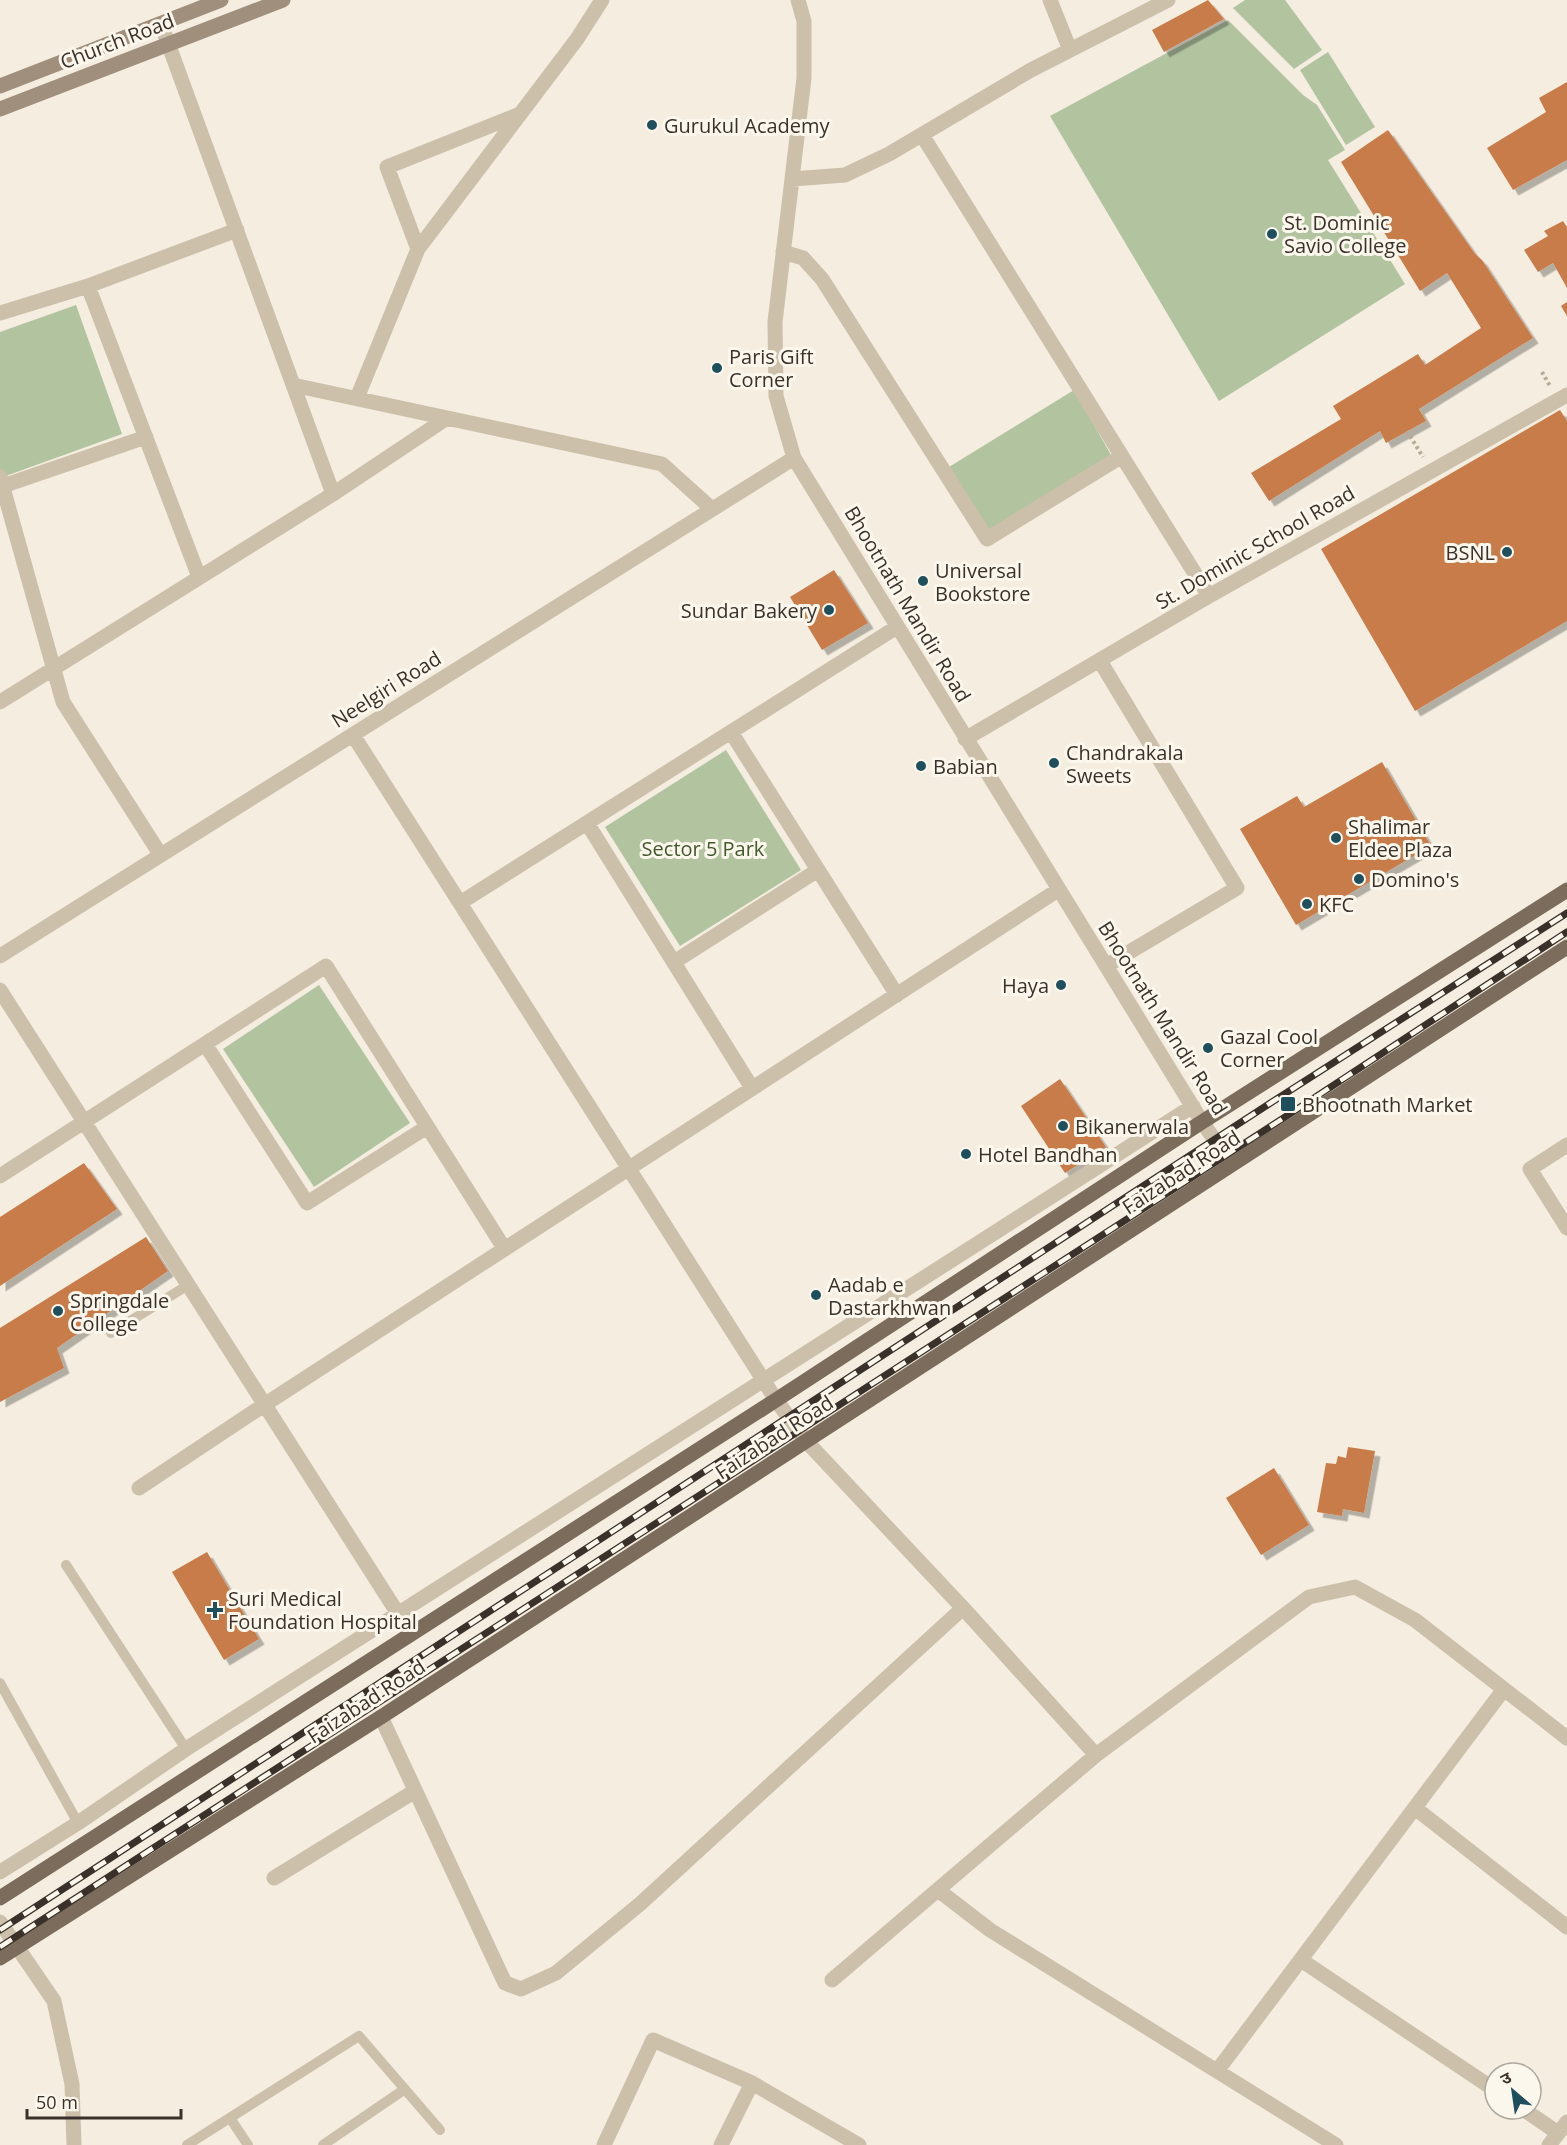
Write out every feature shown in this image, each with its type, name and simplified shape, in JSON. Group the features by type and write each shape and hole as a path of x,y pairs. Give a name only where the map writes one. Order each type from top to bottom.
{"main road":[{"name":"Faizabad Road","path":"0,1898 776,1400 1202,1122 1567,890"},
{"name":"Faizabad Road","path":"0,1958 381,1717 1567,947"}],"street":[{"name":"Church Road","path":"0,86 221,0"},
{"name":"Church Road","path":"0,109 283,0"},
{"path":"357,398 418,249 577,39 602,0"},
{"name":"Bhootnath Mandir Road","path":"799,0 804,21 804,78 775,322 776,396 794,458 1058,890 1202,1122 1232,1164"},
{"path":"1050,0 1070,50"},
{"path":"792,179 845,175 889,154 1031,70 1168,0"},
{"path":"161,24 333,494"},
{"path":"418,249 387,167 520,114"},
{"path":"922,135 1209,596"},
{"path":"0,313 88,286 237,230"},
{"path":"783,252 803,258 822,279 987,539 1122,456"},
{"path":"88,286 199,577"},
{"path":"293,385 662,464 712,509"},
{"name":"St. Dominic School Road","path":"965,739 1209,596 1567,395"},
{"path":"0,702 333,494 447,418"},
{"path":"146,437 1,483 63,702 160,854"},
{"name":"Neelgiri Road","path":"0,956 794,458"},
{"path":"460,903 897,627"},
{"path":"1100,661 1237,888 1106,966"},
{"path":"731,732 897,994"},
{"path":"353,735 776,1400 806,1442 963,1608 1096,1755"},
{"path":"587,823 753,1088"},
{"path":"674,962 818,870"},
{"path":"139,1488 264,1404 1058,890"},
{"path":"0,1176 326,966 504,1248"},
{"path":"0,990 411,1634"},
{"path":"206,1044 307,1203 428,1127"},
{"path":"0,1872 78,1823 186,1749 1193,1106"},
{"path":"1567,1145 1530,1169 1567,1228"},
{"path":"832,1980 1096,1755 1309,1597 1355,1587 1415,1620 1567,1738"},
{"path":"381,1717 505,1983 521,1989 556,1973 640,1904 963,1608"},
{"path":"1218,2071 1504,1689"},
{"path":"274,1878 415,1791"},
{"path":"1415,1808 1567,1927"},
{"path":"938,1890 990,1930 1336,2145"},
{"path":"0,1922 54,2001 72,2084 74,2145"},
{"path":"1301,1960 1483,2082"},
{"path":"604,2145 653,2040 752,2083 859,2145"},
{"path":"722,2145 752,2083"},
{"path":"1543,2118 1563,2127 1549,2145"}],"lane":[{"path":"111,1333 188,1285"},
{"path":"66,1565 186,1749"},
{"path":"0,1683 78,1823"},
{"path":"187,2145 359,2036 440,2130"},
{"path":"323,2145 405,2089"},
{"path":"230,2118 248,2145"}],"path":[{"path":"1407,431 1431,470"}],"green space":[{"path":"1245,0 1285,0 1322,50 1294,69 1233,8"},
{"path":"1228,20 1303,95 1317,105 1345,150 1328,160 1405,284 1219,401 1050,116"},
{"path":"1328,52 1375,127 1346,145 1300,70"},
{"path":"76,305 122,434 3,477 0,469 0,332"},
{"path":"1074,390 1111,455 988,532 949,467"},
{"name":"Sector 5 Park","path":"726,750 801,870 680,946 605,827"},
{"path":"319,985 410,1123 314,1187 223,1049"}],"building":[{"path":"1208,0 1224,19 1164,52 1152,30"},
{"path":"1567,82 1567,160 1513,190 1487,148 1546,112 1539,98"},
{"path":"1388,130 1475,254 1482,260 1533,338 1419,409 1426,421 1386,443 1380,431 1269,501 1251,473 1341,419 1333,406 1418,354 1425,365 1481,328 1447,273 1420,291 1341,162"},
{"path":"1563,221 1567,227 1567,288 1553,263 1538,272 1524,250 1548,236 1544,231"},
{"path":"1567,302 1567,316 1561,306"},
{"path":"1560,410 1567,421 1567,621 1415,711 1321,549"},
{"name":"Sundar Bakery","path":"834,570 868,623 822,650 790,597"},
{"name":"Shalimar Eldee Plaza","path":"1382,762 1431,846 1296,925 1240,829 1297,796 1304,807"},
{"name":"Bikanerwala","path":"1060,1079 1106,1147 1065,1173 1021,1106"},
{"path":"84,1163 117,1209 0,1286 0,1217"},
{"path":"146,1237 168,1271 57,1348 64,1368 0,1402 0,1328"},
{"path":"1348,1447 1375,1451 1364,1513 1343,1509 1342,1516 1317,1512 1326,1463 1336,1464 1338,1456 1346,1458"},
{"path":"1274,1468 1309,1525 1261,1555 1226,1498"},
{"path":"207,1552 259,1639 224,1660 172,1572"}],"railway":[{"path":"0,1930 1272,1102 1567,913"},
{"path":"0,1947 1282,1119 1567,932"}],"place":[{"name":"Gurukul Academy","path":"652,125"},
{"name":"St. Dominic Savio College","path":"1272,234"},
{"name":"Paris Gift Corner","path":"717,368"},
{"name":"BSNL","path":"1507,552"},
{"name":"Universal Bookstore","path":"923,581"},
{"name":"Sundar Bakery","path":"829,610"},
{"name":"Chandrakala Sweets","path":"1054,763"},
{"name":"Babian","path":"921,766"},
{"name":"Shalimar Eldee Plaza","path":"1336,838"},
{"name":"Domino's","path":"1359,879"},
{"name":"KFC","path":"1307,904"},
{"name":"Haya","path":"1061,985"},
{"name":"Gazal Cool Corner","path":"1208,1048"},
{"name":"Bhootnath Market","path":"1288,1104"},
{"name":"Bikanerwala","path":"1063,1126"},
{"name":"Hotel Bandhan","path":"966,1154"},
{"name":"Aadab e Dastarkhwan","path":"816,1295"},
{"name":"Springdale College","path":"58,1311"},
{"name":"Suri Medical Foundation Hospital","path":"215,1610"}]}
